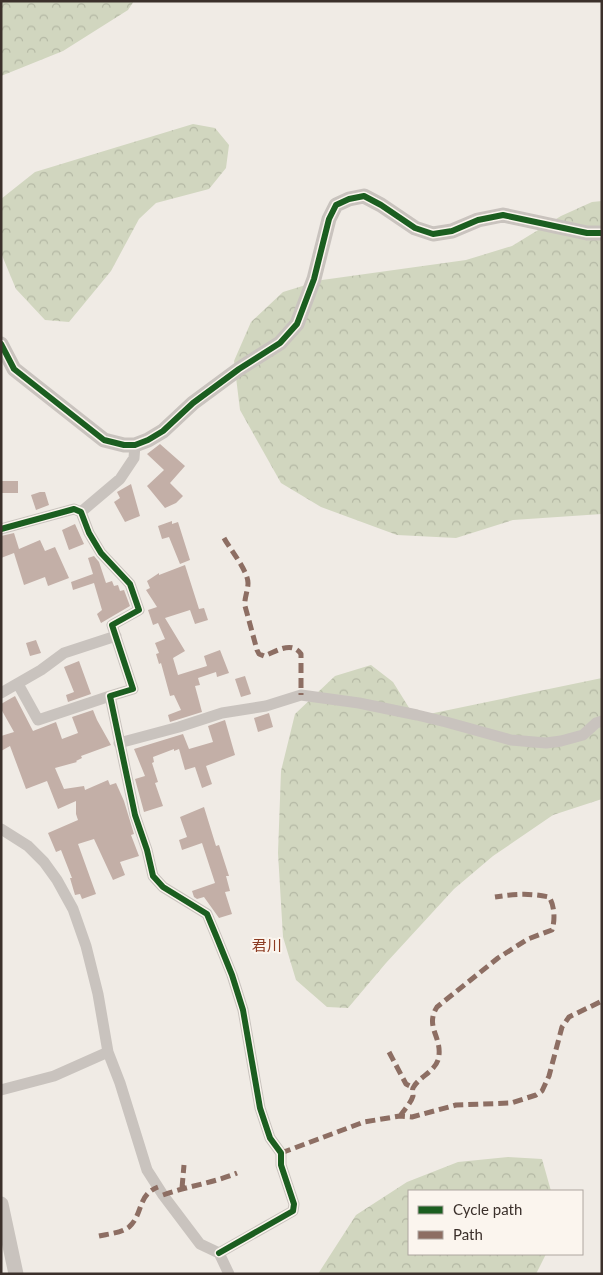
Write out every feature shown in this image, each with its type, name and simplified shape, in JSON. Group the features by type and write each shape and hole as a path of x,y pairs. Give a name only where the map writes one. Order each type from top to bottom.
{"street":[{"path":"1,344 14,369 104,440 124,445 135,444 163,431 193,403 239,369 280,343 297,324 314,279 329,219 336,205 349,199 364,196 402,218 415,228 432,234 452,231 478,220 503,214 587,233 602,233"},
{"path":"81,512 120,479 134,458 135,444"},
{"path":"1,529 74,509 81,512 101,553 130,584 139,610 112,625 133,689 38,720 18,684"},
{"path":"1,693 18,684 64,653 116,636"},
{"path":"119,742 179,727 222,713 266,706 301,695 359,703 520,741 561,742 583,735 596,723 602,721"},
{"path":"110,696 136,815 153,876 163,887 207,914 232,975 243,1010 260,1108 270,1138 281,1153 281,1165 294,1204 293,1211 219,1253"},
{"path":"1,829 28,846 44,862 57,880 73,909 86,946 94,978 108,1052 120,1083 147,1170 200,1244 219,1253 229,1274"},
{"path":"1,1090 54,1076 108,1052"},
{"path":"1,1204 16,1274"}],"green space":[{"path":"1,1 134,1 128,10 63,51 1,76"},
{"path":"193,124 215,128 229,145 226,168 209,189 156,203 139,219 111,271 69,322 45,320 16,289 1,253 1,199 35,172"},
{"path":"602,201 602,514 513,520 456,538 397,535 321,507 281,483 240,410 234,361 251,322 283,292 322,280 466,260 512,246 561,216 592,202"},
{"path":"371,665 393,682 416,719 434,713 602,678 602,799 553,815 493,856 454,889 386,963 348,1008 327,1007 296,980 283,937 278,853 281,771 295,714 335,676"},
{"path":"508,1157 542,1159 551,1190 408,1190 408,1255 546,1255 536,1274 318,1274 356,1215 407,1182 458,1162"}],"building":[{"path":"160,444 185,466 170,483 183,496 176,503 165,508 147,486 164,470 147,454"},
{"path":"2,481 18,481 18,493 2,493"},
{"path":"131,484 140,516 125,522 114,502 120,498 117,492"},
{"path":"45,492 49,505 36,510 31,495"},
{"path":"172,521 172,524 178,522 190,560 180,564 169,537 162,539 158,526"},
{"path":"75,524 84,544 69,550 62,530"},
{"path":"14,533 19,549 40,540 45,551 55,547 69,578 48,586 45,577 24,585 14,553 1,558 1,536"},
{"path":"94,556 99,562 106,583 112,581 114,586 118,585 120,591 124,590 130,606 101,623 97,614 102,610 94,583 73,590 71,582 93,574 88,558"},
{"path":"185,565 199,609 204,608 208,620 195,624 190,610 165,618 185,651 173,658 178,675 207,666 204,656 220,650 229,673 217,677 216,672 198,678 200,685 195,686 202,712 170,722 168,715 181,710 174,695 170,696 161,663 159,664 156,654 159,653 155,643 165,639 158,623 153,625 148,610 157,607 146,590 150,588 147,581 159,573 159,575"},
{"path":"36,640 41,653 30,656 26,643"},
{"path":"79,661 91,694 68,702 66,695 74,692 64,667"},
{"path":"245,676 251,694 241,697 235,679"},
{"path":"15,696 33,731 56,722 62,739 78,733 72,717 93,710 111,745 81,756 82,758 77,762 55,768 64,789 84,786 85,790 108,780 110,785 116,783 124,801 134,834 131,835 139,856 120,862 125,875 113,880 94,839 78,844 96,894 82,899 80,894 75,895 70,878 72,878 61,850 56,852 48,833 78,820 76,801 58,809 47,781 26,789 10,746 1,751 1,736 14,732 1,709 1,704"},
{"path":"269,713 273,727 258,732 254,718"},
{"path":"225,720 235,755 206,766 212,784 202,788 195,767 185,770 179,749 153,757 154,762 152,763 158,782 155,783 163,806 144,812 135,779 145,776 134,749 183,734 189,749 213,742 208,726"},
{"path":"204,807 216,846 219,845 229,876 226,876 230,891 225,892 232,914 219,918 204,897 197,899 192,891 215,883 202,843 182,850 179,840 187,837 180,817"}],"marked path":[{"path":"224,538 242,566 247,578 248,586 245,606 257,650 259,654 264,656 288,647 297,650 301,654 301,695"},
{"path":"400,1116 412,1099 413,1089 416,1084 438,1061 439,1048 433,1026 437,1007 498,958 528,939 552,930 554,914 549,897 522,894 495,897"},
{"path":"281,1153 364,1122 400,1116 412,1117 456,1105 511,1103 536,1095 542,1091 549,1076 562,1027 569,1017 602,1001"},
{"path":"389,1052 406,1084 414,1088"},
{"path":"182,1188 184,1165"},
{"path":"163,1195 237,1173"},
{"path":"99,1236 118,1232 129,1227 136,1217 143,1200 151,1191 158,1187"}],"cycle path":[{"path":"1,344 14,369 104,440 124,445 135,445 163,431 193,403 239,369 280,343 297,324 314,279 329,219 336,205 349,199 364,196 415,228 433,234 452,231 478,220 503,215 587,233 602,233"},
{"path":"1,529 74,509 81,512 89,533 101,553 130,584 139,610 112,625 133,689 110,696 135,815 147,850 153,876 163,887 207,914 217,938 232,975 243,1010 260,1108 270,1138 281,1153 281,1165 294,1204 293,1211 219,1253"}],"district":[{"name":"君川","path":"267,945"}]}
